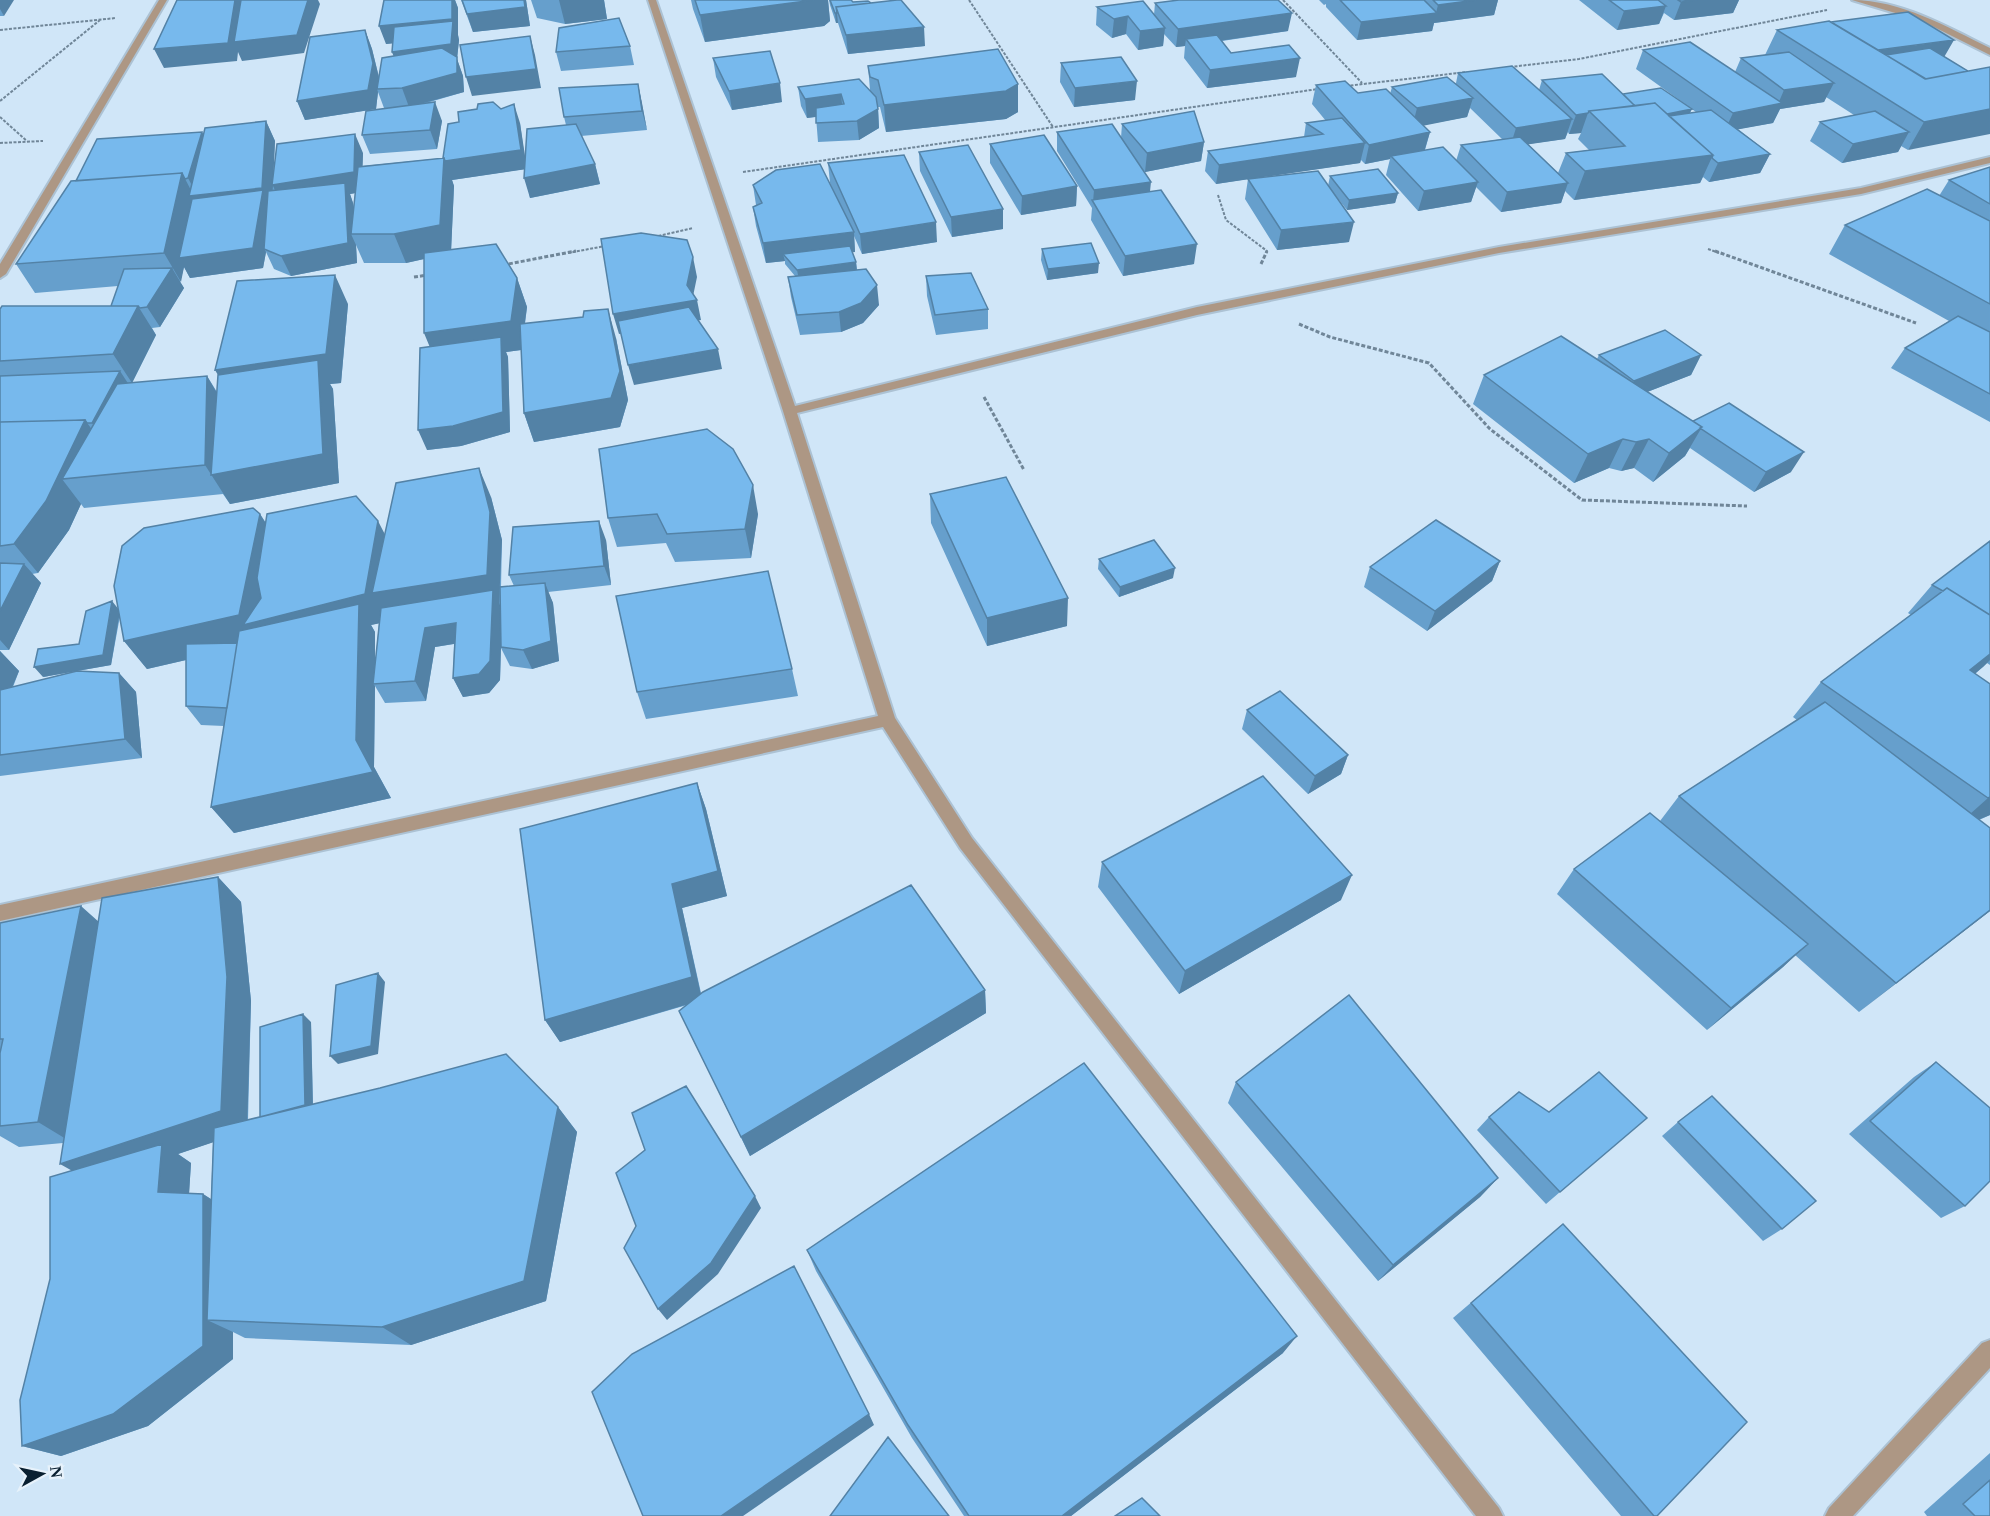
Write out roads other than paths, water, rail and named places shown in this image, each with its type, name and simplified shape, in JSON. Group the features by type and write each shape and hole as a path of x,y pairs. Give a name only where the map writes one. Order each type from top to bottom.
{"street":[{"path":"652,0 790,411 887,720 966,843 1491,1516"},
{"path":"1860,1 1925,19 1990,52"},
{"path":"0,274 164,5"},
{"path":"790,411 1241,302 1499,250 1861,191 1990,160"},
{"path":"0,913 887,720"},
{"path":"1837,1516 1990,1351"}]}
